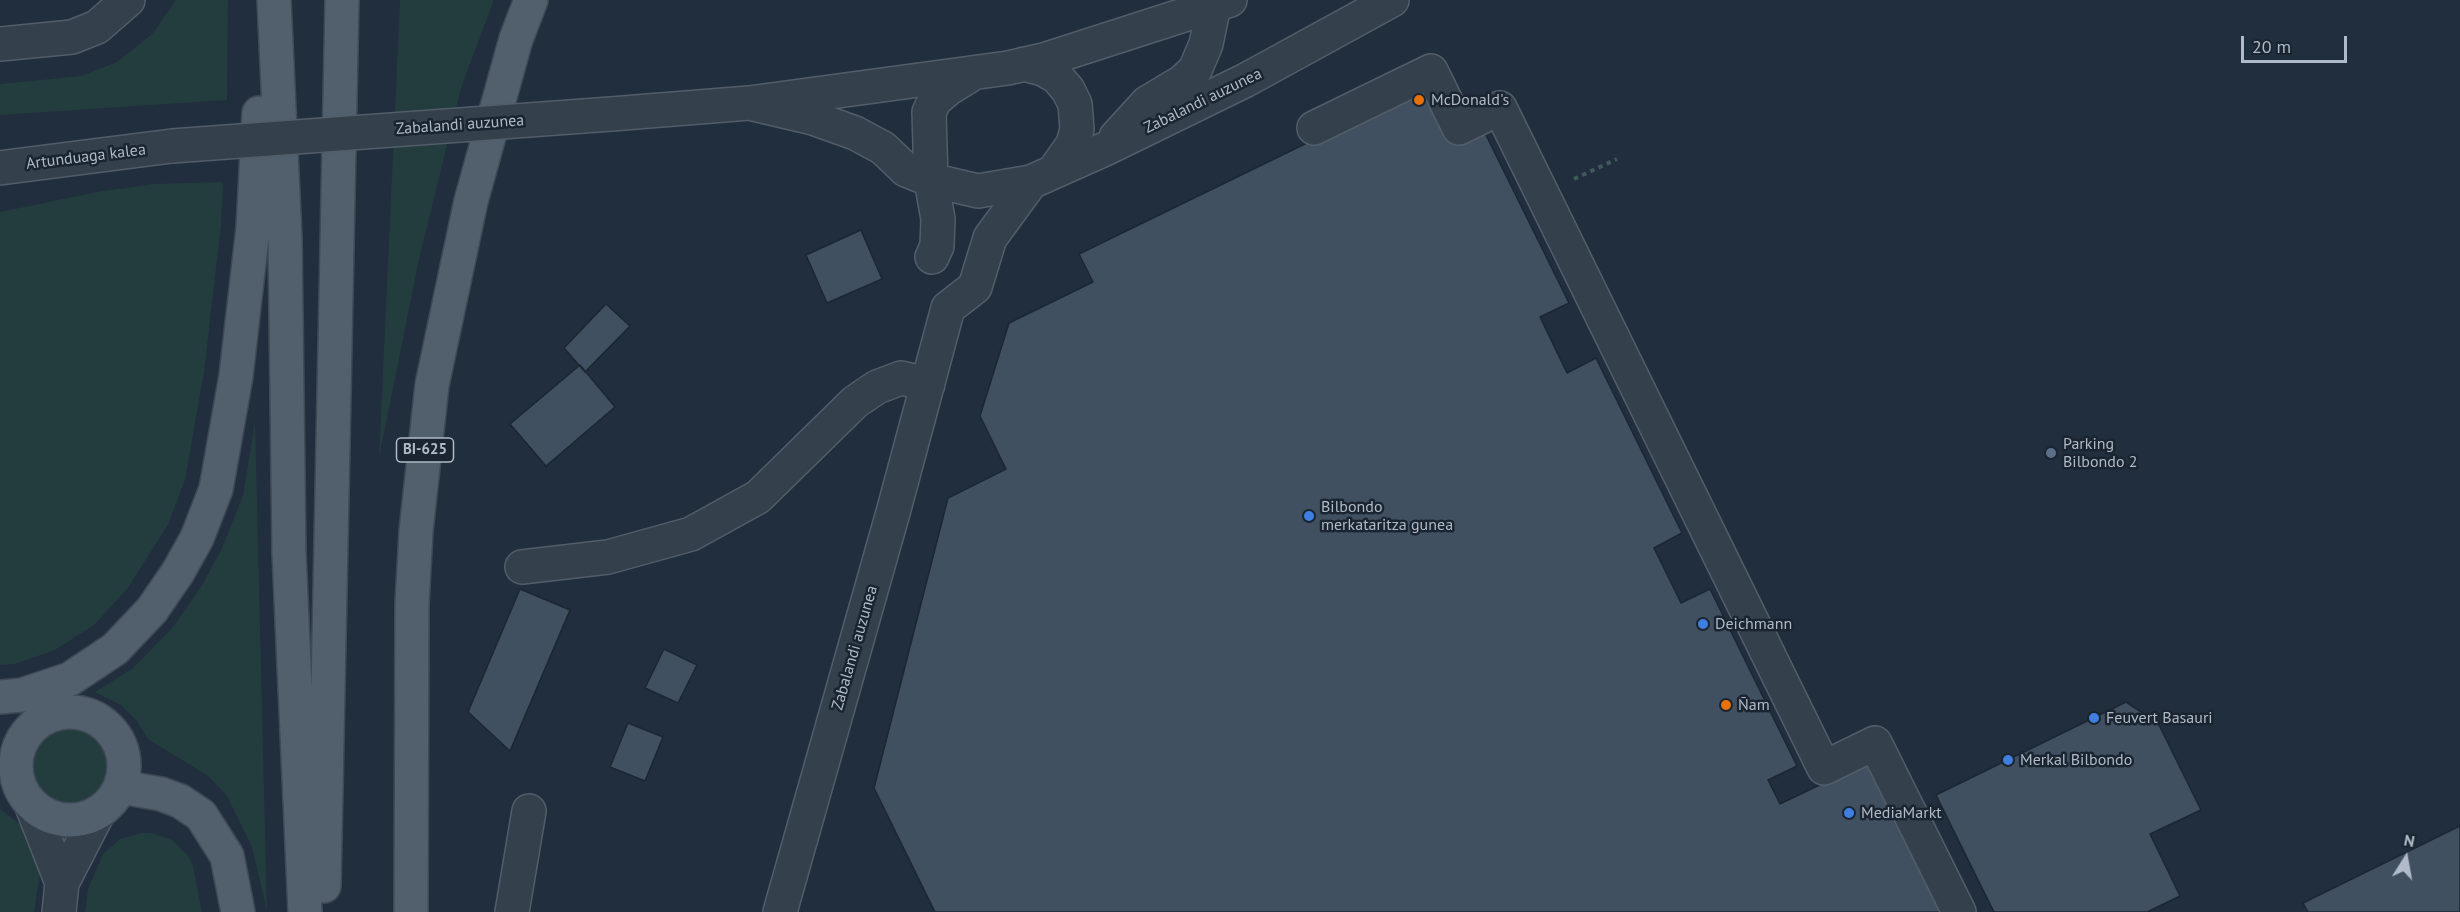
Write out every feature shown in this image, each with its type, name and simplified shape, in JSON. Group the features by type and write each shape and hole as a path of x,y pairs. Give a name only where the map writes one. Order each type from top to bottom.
{"main road":[{"path":"0,697 22,695 70,679 115,649 152,610 178,572 197,538 216,489 236,376 253,228 265,0"},
{"path":"274,0 285,237 289,553 305,912"},
{"path":"323,912 342,0"},
{"name":"BI-625","path":"411,912 412,604 416,531 432,385 471,201 516,39 531,0"},
{"path":"67,711 86,714 102,722 115,735 123,751 125,769 121,787 111,802 98,813 81,820 63,820 46,815 18,791 17,756 22,739 34,726 49,716 67,711"},
{"path":"0,726 34,726"},
{"path":"121,787 161,794 180,801 201,815 227,856 238,912"}],"street":[{"path":"0,44 72,37 97,27 128,0"},
{"name":"Zabalandi auzunea","path":"749,103 813,118 855,133 884,148 918,175 978,191 1042,177 1105,149 1301,51 1392,0"},
{"name":"Zabalandi auzunea","path":"1301,51 1418,0"},
{"name":"Zabalandi auzunea","path":"1105,149 1147,103 1182,82 1195,69 1222,3"},
{"name":"Zabalandi auzunea","path":"172,146 749,103 973,74 1024,64 1222,3"},
{"path":"948,308 975,287 990,238 1073,144 1077,129 1075,104 1068,90 1057,77 1043,69 1024,64"},
{"path":"1314,128 1431,70 1459,128 1500,108 1824,768 1875,743 1959,912"},
{"name":"Zabalandi auzunea","path":"780,912 948,308 932,279 932,257 918,204 918,175 929,112 935,100 973,74"},
{"name":"Artunduaga kalea","path":"0,168 172,146"},
{"path":"522,567 608,557 691,534 758,497 855,402 877,387 901,378 928,384"},
{"path":"18,791 61,898"},
{"path":"512,912 529,811"},
{"path":"61,898 98,813"}],"path":[{"path":"1543,195 1617,159"}],"green space":[{"path":"176,0 228,0 227,100 0,115 0,84 81,76 117,62 153,33"},
{"path":"400,0 494,0 462,85 419,259 379,458"},
{"path":"223,182 221,225 204,372 185,480 168,525 127,589 94,625 55,650 15,664 0,665 0,212 97,192 154,184"},
{"path":"255,421 267,912 252,847 227,796 208,776 148,739 136,720 121,705 95,692 132,669 173,627 201,587 221,550 243,496"},
{"path":"70,728 85,731 97,739 105,751 108,766 105,781 97,793 85,801 70,804 55,801 43,793 35,781 32,766 35,751 43,739 55,731"},
{"path":"0,809 31,832 43,855 34,912 0,912"},
{"path":"141,833 152,833 172,840 188,856 193,866 202,912 85,912 88,889 103,854 120,839"}],"building":[{"name":"Bilbondo merkataritza gunea","path":"1426,85 1483,129 1569,303 1540,317 1567,373 1596,358 1682,533 1654,548 1681,603 1710,589 1797,766 1768,780 1780,804 1869,761 1943,912 935,912 874,788 948,498 1006,469 980,416 1009,323 1093,282 1079,254"},
{"path":"861,230 882,279 827,303 806,255"},
{"path":"606,304 630,326 585,372 564,348"},
{"path":"580,365 615,407 546,466 510,424"},
{"path":"520,589 570,610 510,751 468,712"},
{"path":"664,649 697,665 678,703 645,688"},
{"path":"2126,702 2158,723 2201,810 2150,834 2180,896 2147,912 1994,912 1936,795"},
{"path":"628,723 663,737 645,781 610,767"},
{"path":"2460,826 2460,912 2308,912 2303,903"}],"place":[{"name":"McDonald's","path":"1419,100"},
{"name":"Parking Bilbondo 2","path":"2051,453"},
{"name":"Bilbondo merkataritza gunea","path":"1309,516"},
{"name":"Deichmann","path":"1703,624"},
{"name":"Ñam","path":"1726,705"},
{"name":"Feuvert Basauri","path":"2094,718"},
{"name":"Merkal Bilbondo","path":"2008,760"},
{"name":"MediaMarkt","path":"1849,813"}]}
